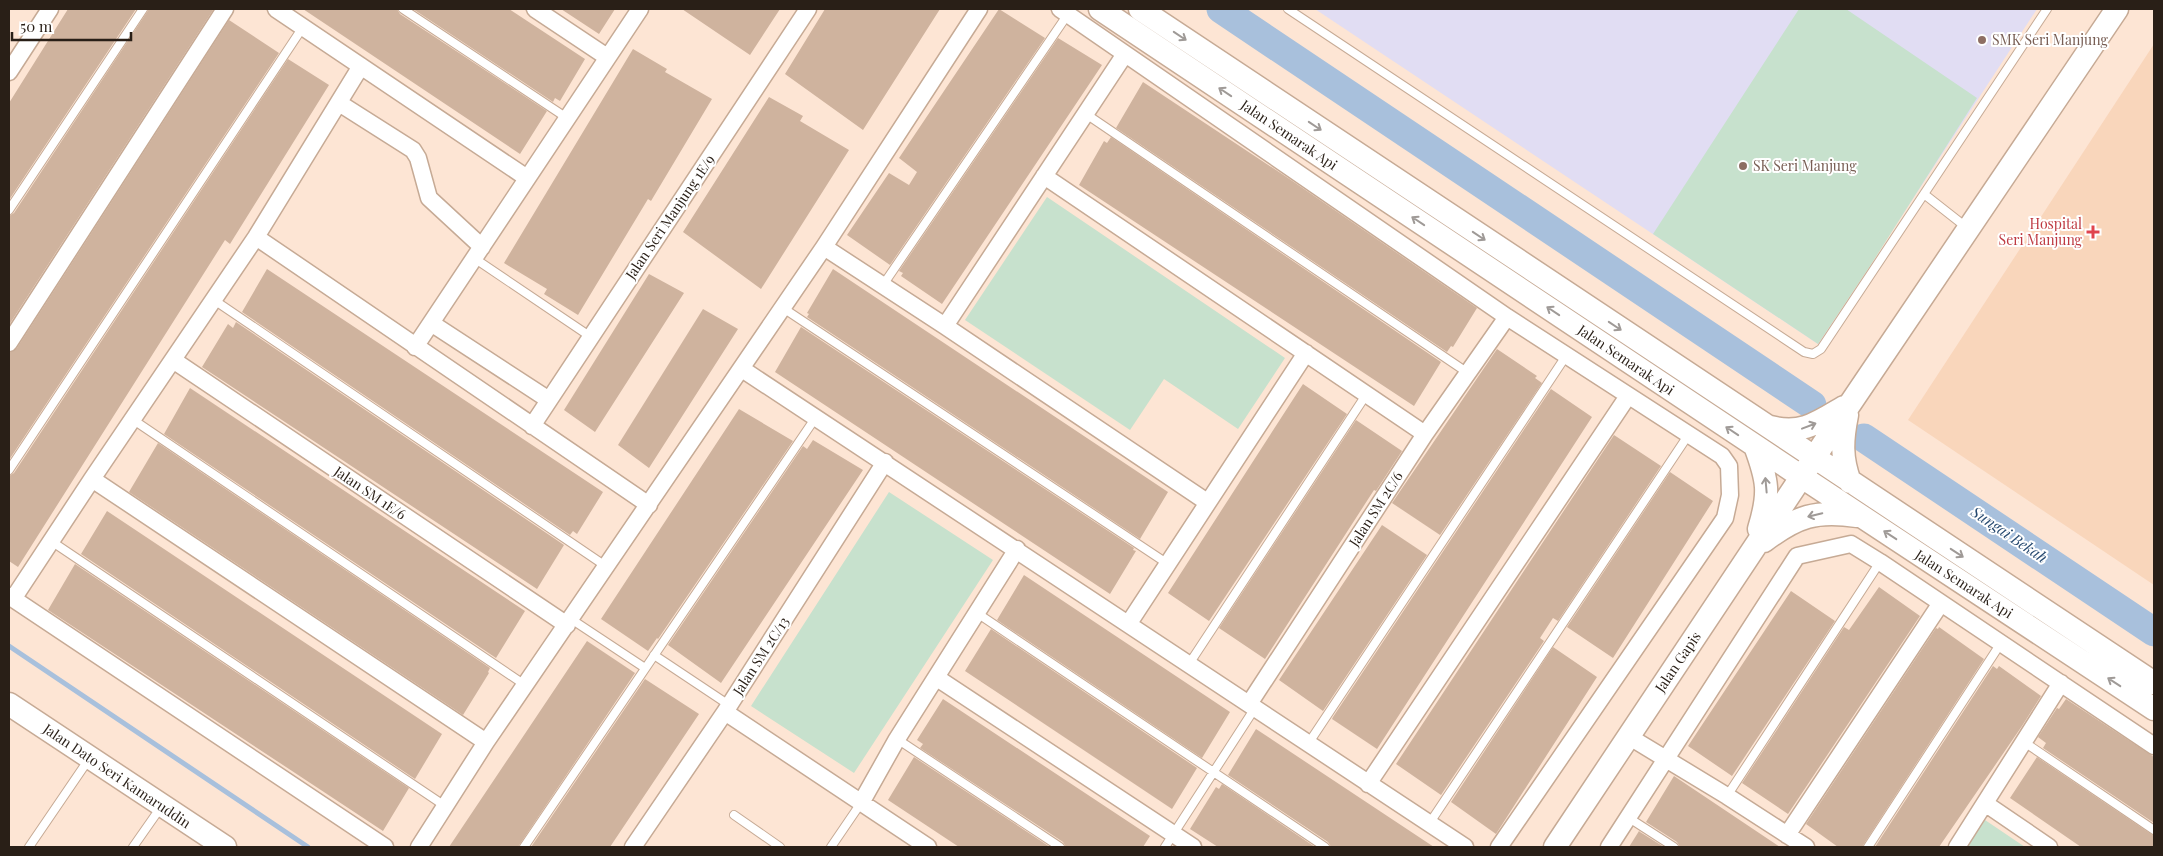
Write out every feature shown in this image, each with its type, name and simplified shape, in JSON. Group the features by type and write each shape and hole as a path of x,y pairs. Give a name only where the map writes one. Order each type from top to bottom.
{"street":[{"path":"9,72 50,9"},
{"path":"9,343 226,9"},
{"path":"276,9 528,178"},
{"path":"535,9 607,57"},
{"path":"416,347 640,9"},
{"name":"Jalan Seri Manjung 1E/9","path":"532,426 808,9"},
{"path":"419,847 486,742 784,308 979,9"},
{"name":"Jalan Semarak Api","path":"1100,9 2154,709"},
{"name":"Jalan Semarak Api","path":"1140,9 2154,683"},
{"name":"Jalan Gapis","path":"1555,847 1968,228 2117,9"},
{"path":"1064,11 1507,317 1722,456 1729,466 1730,495 1725,518 1499,847"},
{"path":"945,326 1126,54"},
{"path":"362,66 256,238 11,597 385,847"},
{"path":"339,104 413,150 418,158 428,198 478,252"},
{"path":"1044,176 1425,434"},
{"path":"256,238 649,505"},
{"path":"824,247 1208,502"},
{"name":"Jalan SM 2C/6","path":"1252,706 1425,434 1507,317"},
{"path":"431,322 549,400"},
{"path":"1129,624 1306,353"},
{"name":"Jalan SM 1E/6","path":"172,360 569,622"},
{"path":"742,368 1368,784 1466,847"},
{"path":"1368,784 1628,396"},
{"path":"1764,425 1797,431 1819,422 1850,404"},
{"path":"1850,404 1842,440 1842,454 1850,482"},
{"path":"1753,549 1767,505 1765,474 1756,446"},
{"name":"Jalan SM 2C/13","path":"633,847 727,708 885,462"},
{"path":"92,479 486,742"},
{"path":"1753,549 1781,528 1801,519 1832,512 1863,517"},
{"path":"1610,847 1668,760 1797,556 1851,544 2154,746"},
{"path":"861,804 897,738 1017,550"},
{"path":"1787,835 1941,603"},
{"path":"937,678 1169,841 1194,847"},
{"path":"1957,847 2061,683"},
{"name":"Jalan Dato Seri Kamaruddin","path":"9,704 225,847"},
{"path":"727,708 861,804 928,847"},
{"path":"1628,736 1806,847"},
{"path":"1986,804 2049,847"}],"lane":[{"path":"9,210 143,9"},
{"path":"403,9 567,118"},
{"path":"1288,9 1804,352 1813,354 1821,349 2047,9"},
{"path":"883,285 1064,11"},
{"path":"9,470 303,27"},
{"path":"1086,114 1468,373"},
{"path":"1924,194 1968,228"},
{"path":"478,252 591,337"},
{"path":"214,300 607,567"},
{"path":"784,308 1168,564"},
{"path":"1308,744 1566,356"},
{"path":"1189,664 1366,394"},
{"path":"524,847 816,417"},
{"path":"132,419 525,686"},
{"path":"1429,824 1689,434"},
{"path":"51,541 445,806"},
{"path":"1727,796 1880,562"},
{"path":"977,613 1325,847"},
{"path":"569,622 645,668"},
{"path":"1868,847 2001,643"},
{"path":"654,655 727,708"},
{"path":"1169,841 1214,772 1252,706"},
{"path":"897,738 1060,847"},
{"path":"2024,742 2154,830"},
{"path":"29,847 90,758"},
{"path":"831,847 861,804"},
{"path":"133,847 162,806"},
{"path":"734,815 780,847"},
{"path":"1629,818 1674,847"}],"shaded area":[{"name":"SK Seri Manjung","path":"1315,9 2037,9 1818,344"},
{"name":"Hospital Seri Manjung","path":"2154,44 2154,585 1908,420"}],"green space":[{"path":"1799,9 1846,9 1977,98 1818,344 1653,234"},
{"path":"1047,197 1285,358 1238,429 1164,379 1130,430 965,320"},
{"path":"889,492 993,560 854,773 751,706"},
{"path":"1985,820 2025,847 1967,847"}],"building":[{"path":"68,9 136,9 9,200 9,103"},
{"path":"149,9 213,10 9,325 9,216 14,213"},
{"path":"303,9 397,9 400,14 547,111 520,154"},
{"path":"413,9 509,9 585,59 560,101 555,98 553,102"},
{"path":"561,9 615,9 599,34"},
{"path":"682,9 780,9 750,55"},
{"path":"825,9 940,9 863,130 785,74"},
{"path":"999,9 1045,38 890,265 847,235 889,173 909,185 917,172 899,158"},
{"path":"229,20 279,53 9,460 9,353 17,348"},
{"path":"1058,38 1102,65 942,304 901,276 903,273 899,271"},
{"path":"633,49 667,69 665,72 712,99 651,201 648,199 578,315 544,294 547,289 504,263"},
{"path":"288,59 329,85 230,244 225,240 18,567 9,561 9,476 14,473"},
{"path":"1143,82 1291,180 1477,308 1453,347 1451,346 1447,352 1116,128"},
{"path":"769,97 803,116 800,121 849,150 761,289 683,232"},
{"path":"1111,137 1441,362 1414,406 1079,185 1104,141 1107,143"},
{"path":"267,269 603,492 577,534 573,531 570,535 242,312"},
{"path":"833,269 1168,492 1140,539 807,317 809,314 807,313"},
{"path":"649,274 684,293 595,432 564,410"},
{"path":"703,309 738,329 649,468 618,445"},
{"path":"236,322 564,545 537,589 202,367 228,324 233,328"},
{"path":"801,327 1134,548 1133,550 1136,551 1110,594 775,372"},
{"path":"1497,349 1537,376 1535,378 1542,383 1440,535 1392,503"},
{"path":"1303,384 1347,414 1209,621 1168,593"},
{"path":"190,388 525,611 496,658 164,434"},
{"path":"1551,389 1592,417 1377,749 1332,719"},
{"path":"739,409 793,441 648,651 601,619"},
{"path":"1356,420 1402,451 1376,491 1374,490 1265,659 1219,628"},
{"path":"1614,435 1661,466 1558,621 1553,618 1540,638 1544,641 1441,795 1396,764"},
{"path":"813,440 863,470 721,683 668,645 803,446 807,449"},
{"path":"158,443 490,668 489,673 463,715 129,492"},
{"path":"1670,472 1713,501 1613,658 1567,627"},
{"path":"107,511 442,734 415,779 81,554"},
{"path":"1382,525 1427,555 1323,711 1279,680"},
{"path":"75,564 409,788 383,831 48,610"},
{"path":"1024,575 1230,712 1202,758 997,620"},
{"path":"1879,587 1920,616 1788,814 1742,783 1844,627 1849,630"},
{"path":"1791,591 1835,621 1732,776 1688,746"},
{"path":"1939,627 1984,659 1862,847 1838,847 1806,824 1936,628 1938,629"},
{"path":"991,629 1197,768 1172,809 965,671"},
{"path":"587,641 635,673 518,847 449,847"},
{"path":"1553,647 1597,677 1496,834 1451,802"},
{"path":"1993,666 1997,669 1999,666 2041,696 2022,726 1939,847 1875,847"},
{"path":"645,679 699,714 610,847 531,847"},
{"path":"943,699 1150,836 1143,847 1066,847 1063,842 920,748 923,744 917,740"},
{"path":"2066,699 2154,757 2154,823 2043,748 2046,743 2038,737 2057,708 2059,709"},
{"path":"1256,729 1434,847 1331,847 1328,842 1228,775"},
{"path":"914,757 1050,847 959,847 888,800"},
{"path":"2037,757 2154,836 2154,847 2081,847 2010,798"},
{"path":"1674,776 1780,847 1680,847 1677,842 1646,822"},
{"path":"1222,784 1315,847 1218,847 1190,829 1216,787 1219,789"},
{"path":"1640,832 1664,847 1629,847"}],"waterway":[{"path":"1221,9 1812,405"},
{"name":"Sungai Bekah","path":"1864,438 2154,632"},
{"path":"9,646 308,847"}],"place":[{"name":"SMK Seri Manjung","path":"1982,40"},
{"name":"SK Seri Manjung","path":"1743,166"},
{"name":"Hospital Seri Manjung","path":"2093,232"}]}
